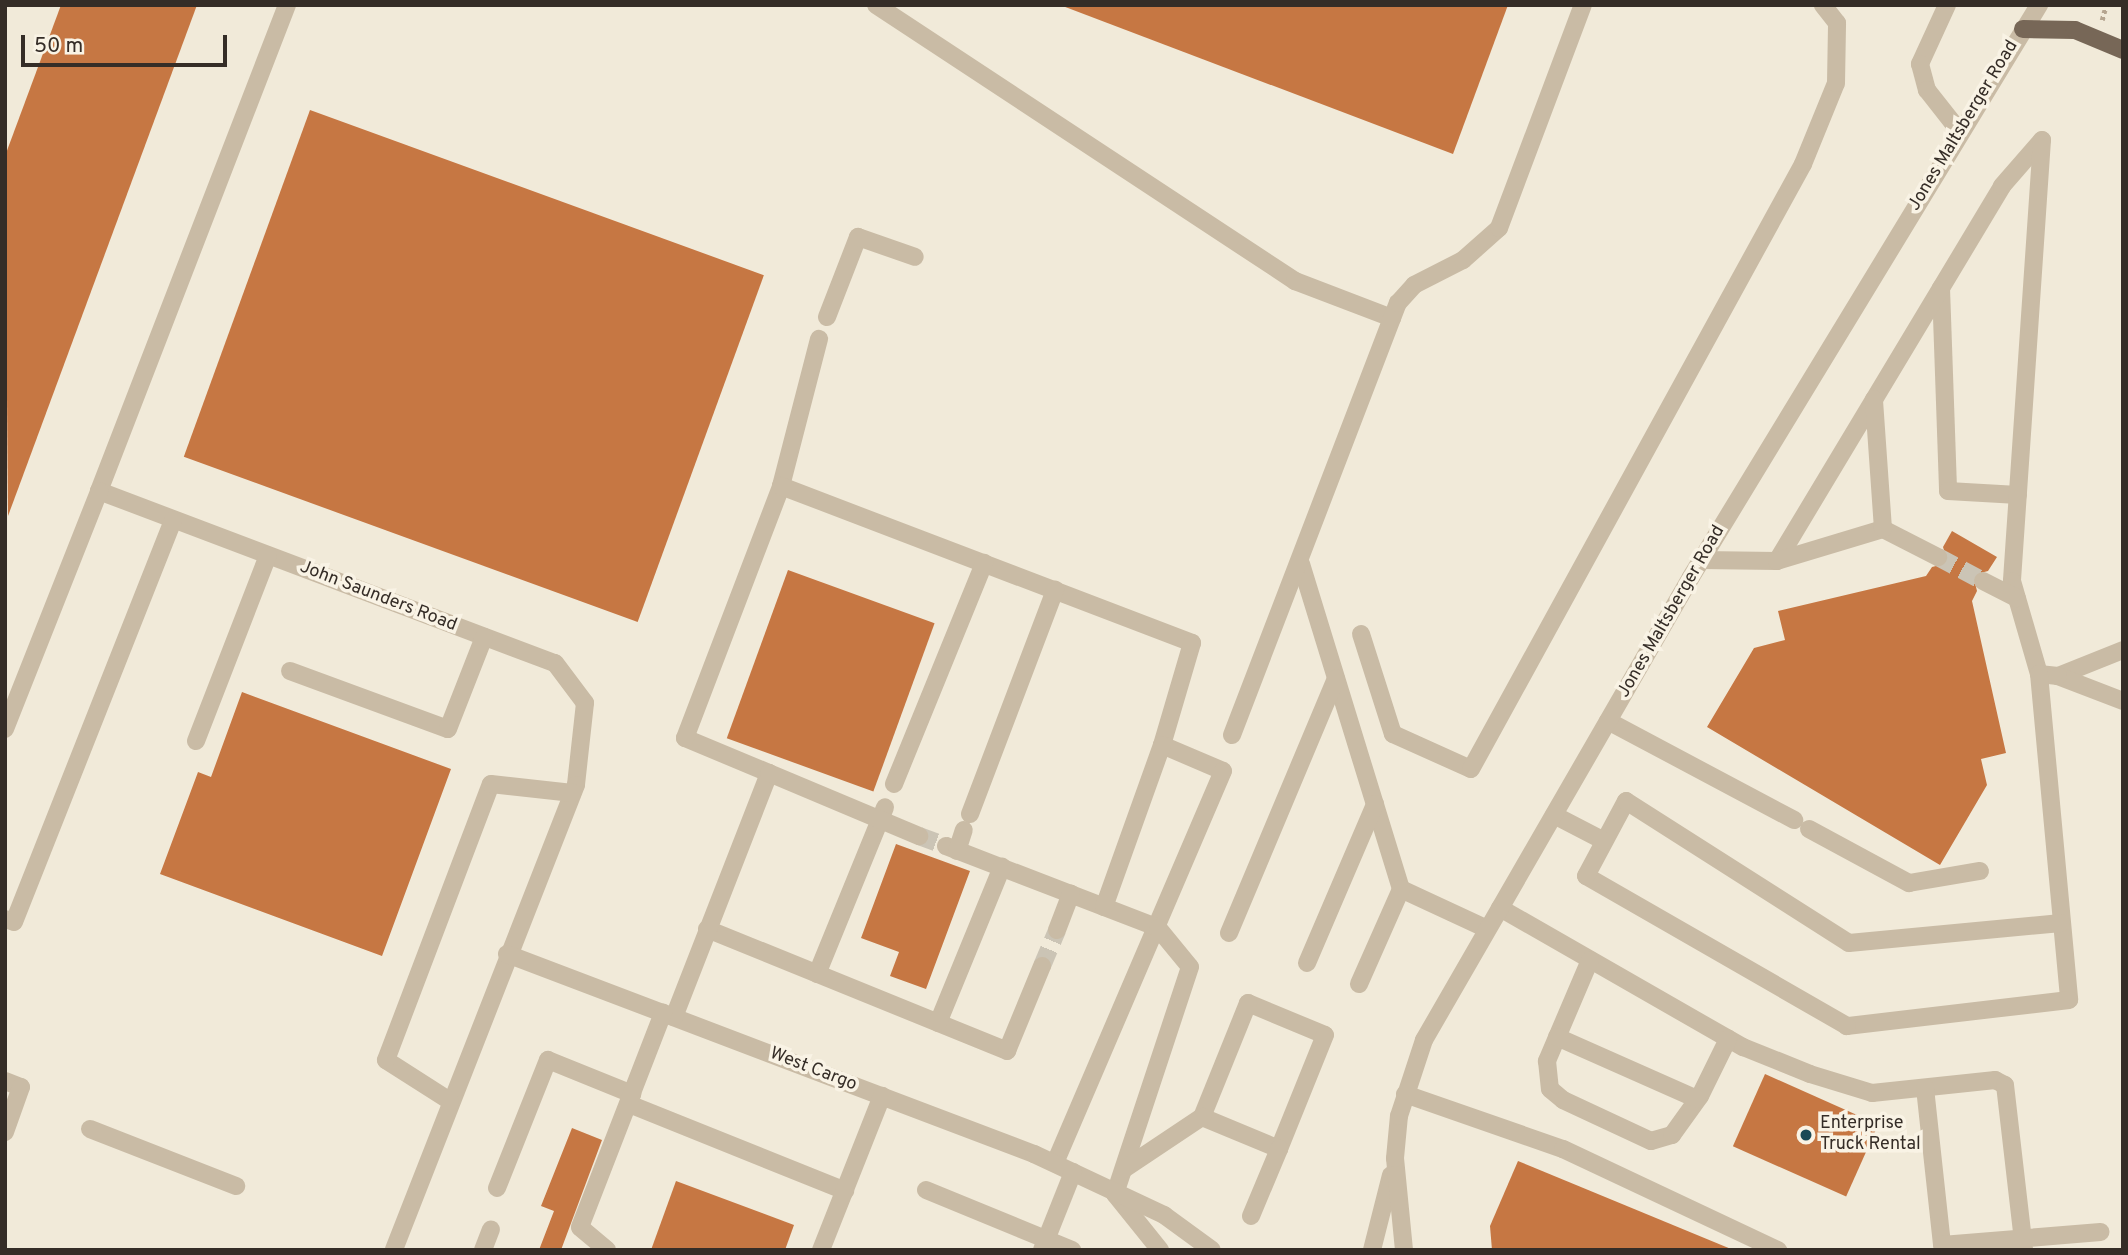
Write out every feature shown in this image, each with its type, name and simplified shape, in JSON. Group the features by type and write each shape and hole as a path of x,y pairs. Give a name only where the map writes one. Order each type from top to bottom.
{"main road":[{"path":"2023,29 2075,30 2123,50"}],"street":[{"path":"5,729 287,5"},
{"path":"876,5 1295,281 1392,318"},
{"path":"1232,735 1301,564 1392,318 1415,285 1463,260 1499,228 1583,5"},
{"path":"1361,634 1393,734 1471,769 1803,164 1836,83 1837,23 1823,5"},
{"path":"1947,5 1920,64 1927,90 1960,132"},
{"name":"Jones Maltsberger Road","path":"1404,1250 1395,1158 1405,1094 1424,1040 1701,560 2039,5"},
{"path":"1777,561 2002,186 2042,140 2012,581 2039,674 2069,1000 1847,1026 1586,876 1626,802 1849,943 2061,923"},
{"path":"827,317 858,237 915,257"},
{"path":"1941,288 1948,491 2018,495"},
{"path":"818,340 781,486 685,738 769,774 882,813 919,836"},
{"path":"1874,399 1883,529"},
{"path":"781,486 1192,643 1163,746 1104,907"},
{"name":"John Saunders Road","path":"99,491 555,663 584,703 573,793 507,954 394,1250"},
{"path":"5,919 14,922 173,520"},
{"path":"1701,560 1777,561 1883,529 1938,557"},
{"path":"196,741 268,555"},
{"path":"894,785 984,563"},
{"path":"1301,564 1401,889 1359,984"},
{"path":"1983,580 2017,598"},
{"path":"1055,590 967,822 951,849 1158,928 1190,967 1115,1194"},
{"path":"290,671 448,729 484,636"},
{"path":"2058,676 2123,650"},
{"path":"2039,674 2058,676 2123,701"},
{"path":"1229,933 1336,679"},
{"path":"1608,721 1909,883 1980,871"},
{"path":"1055,1163 1223,772 1163,746"},
{"path":"607,1250 580,1227 630,1099 707,929 769,774"},
{"path":"450,1101 386,1060 491,784 573,793"},
{"path":"1307,963 1375,804"},
{"path":"817,974 882,813"},
{"path":"1554,815 1604,841"},
{"path":"938,1023 1002,867"},
{"path":"1401,889 1488,929"},
{"path":"1056,930 1071,894"},
{"path":"1500,908 1728,1039 1810,1074 1872,1093 1995,1080 2005,1085 2024,1244"},
{"path":"707,929 1007,1051 1042,966"},
{"name":"West Cargo","path":"507,954 1055,1163 1115,1194 1164,1215 1212,1250"},
{"path":"1590,960 1547,1061 1550,1089 1651,1141 1672,1135 1697,1099 1728,1039"},
{"path":"1124,1169 1202,1117 1248,1003 1325,1035 1251,1216"},
{"path":"1558,1037 1697,1099"},
{"path":"497,1188 548,1060 630,1099 845,1191"},
{"path":"5,1081 22,1087 5,1132"},
{"path":"1925,1088 1942,1245 2024,1244 2100,1232"},
{"path":"1405,1094 1563,1149 1778,1250"},
{"path":"821,1250 883,1096"},
{"path":"1202,1117 1279,1149"},
{"path":"90,1129 236,1186"},
{"path":"1372,1250 1395,1158"},
{"path":"1044,1244 1073,1172"},
{"path":"926,1190 1044,1244 1072,1250"},
{"name":"West Cargo","path":"1115,1194 1160,1250"},
{"path":"483,1250 491,1229"}],"path":[{"path":"2102,21 2106,5"}],"building":[{"path":"61,5 197,5 8,516 5,156"},
{"path":"1060,5 1508,5 1453,154"},
{"path":"310,110 764,275 638,622 184,457"},
{"path":"1952,531 1997,557 1988,571 1973,575 1977,591 1972,601 2006,753 1981,759 1987,785 1940,865 1707,727 1754,648 1785,640 1778,611 1926,576 1932,567 1948,563 1943,547"},
{"path":"788,570 935,623 873,792 727,738"},
{"path":"242,692 451,769 382,956 160,874 198,772 211,777"},
{"path":"896,844 970,871 926,989 890,976 899,952 861,938"},
{"name":"Enterprise Truck Rental","path":"1765,1074 1878,1124 1846,1197 1733,1146"},
{"path":"572,1128 602,1140 561,1250 539,1250 554,1211 541,1206"},
{"path":"1518,1161 1731,1250 1492,1250 1490,1226"},
{"path":"676,1181 794,1225 785,1250 651,1250"}],"tunnel":[{"path":"1938,557 1983,581"},
{"path":"919,836 946,846"},
{"path":"1042,966 1057,930"}],"place":[{"name":"Enterprise Truck Rental","path":"1806,1135"}]}
